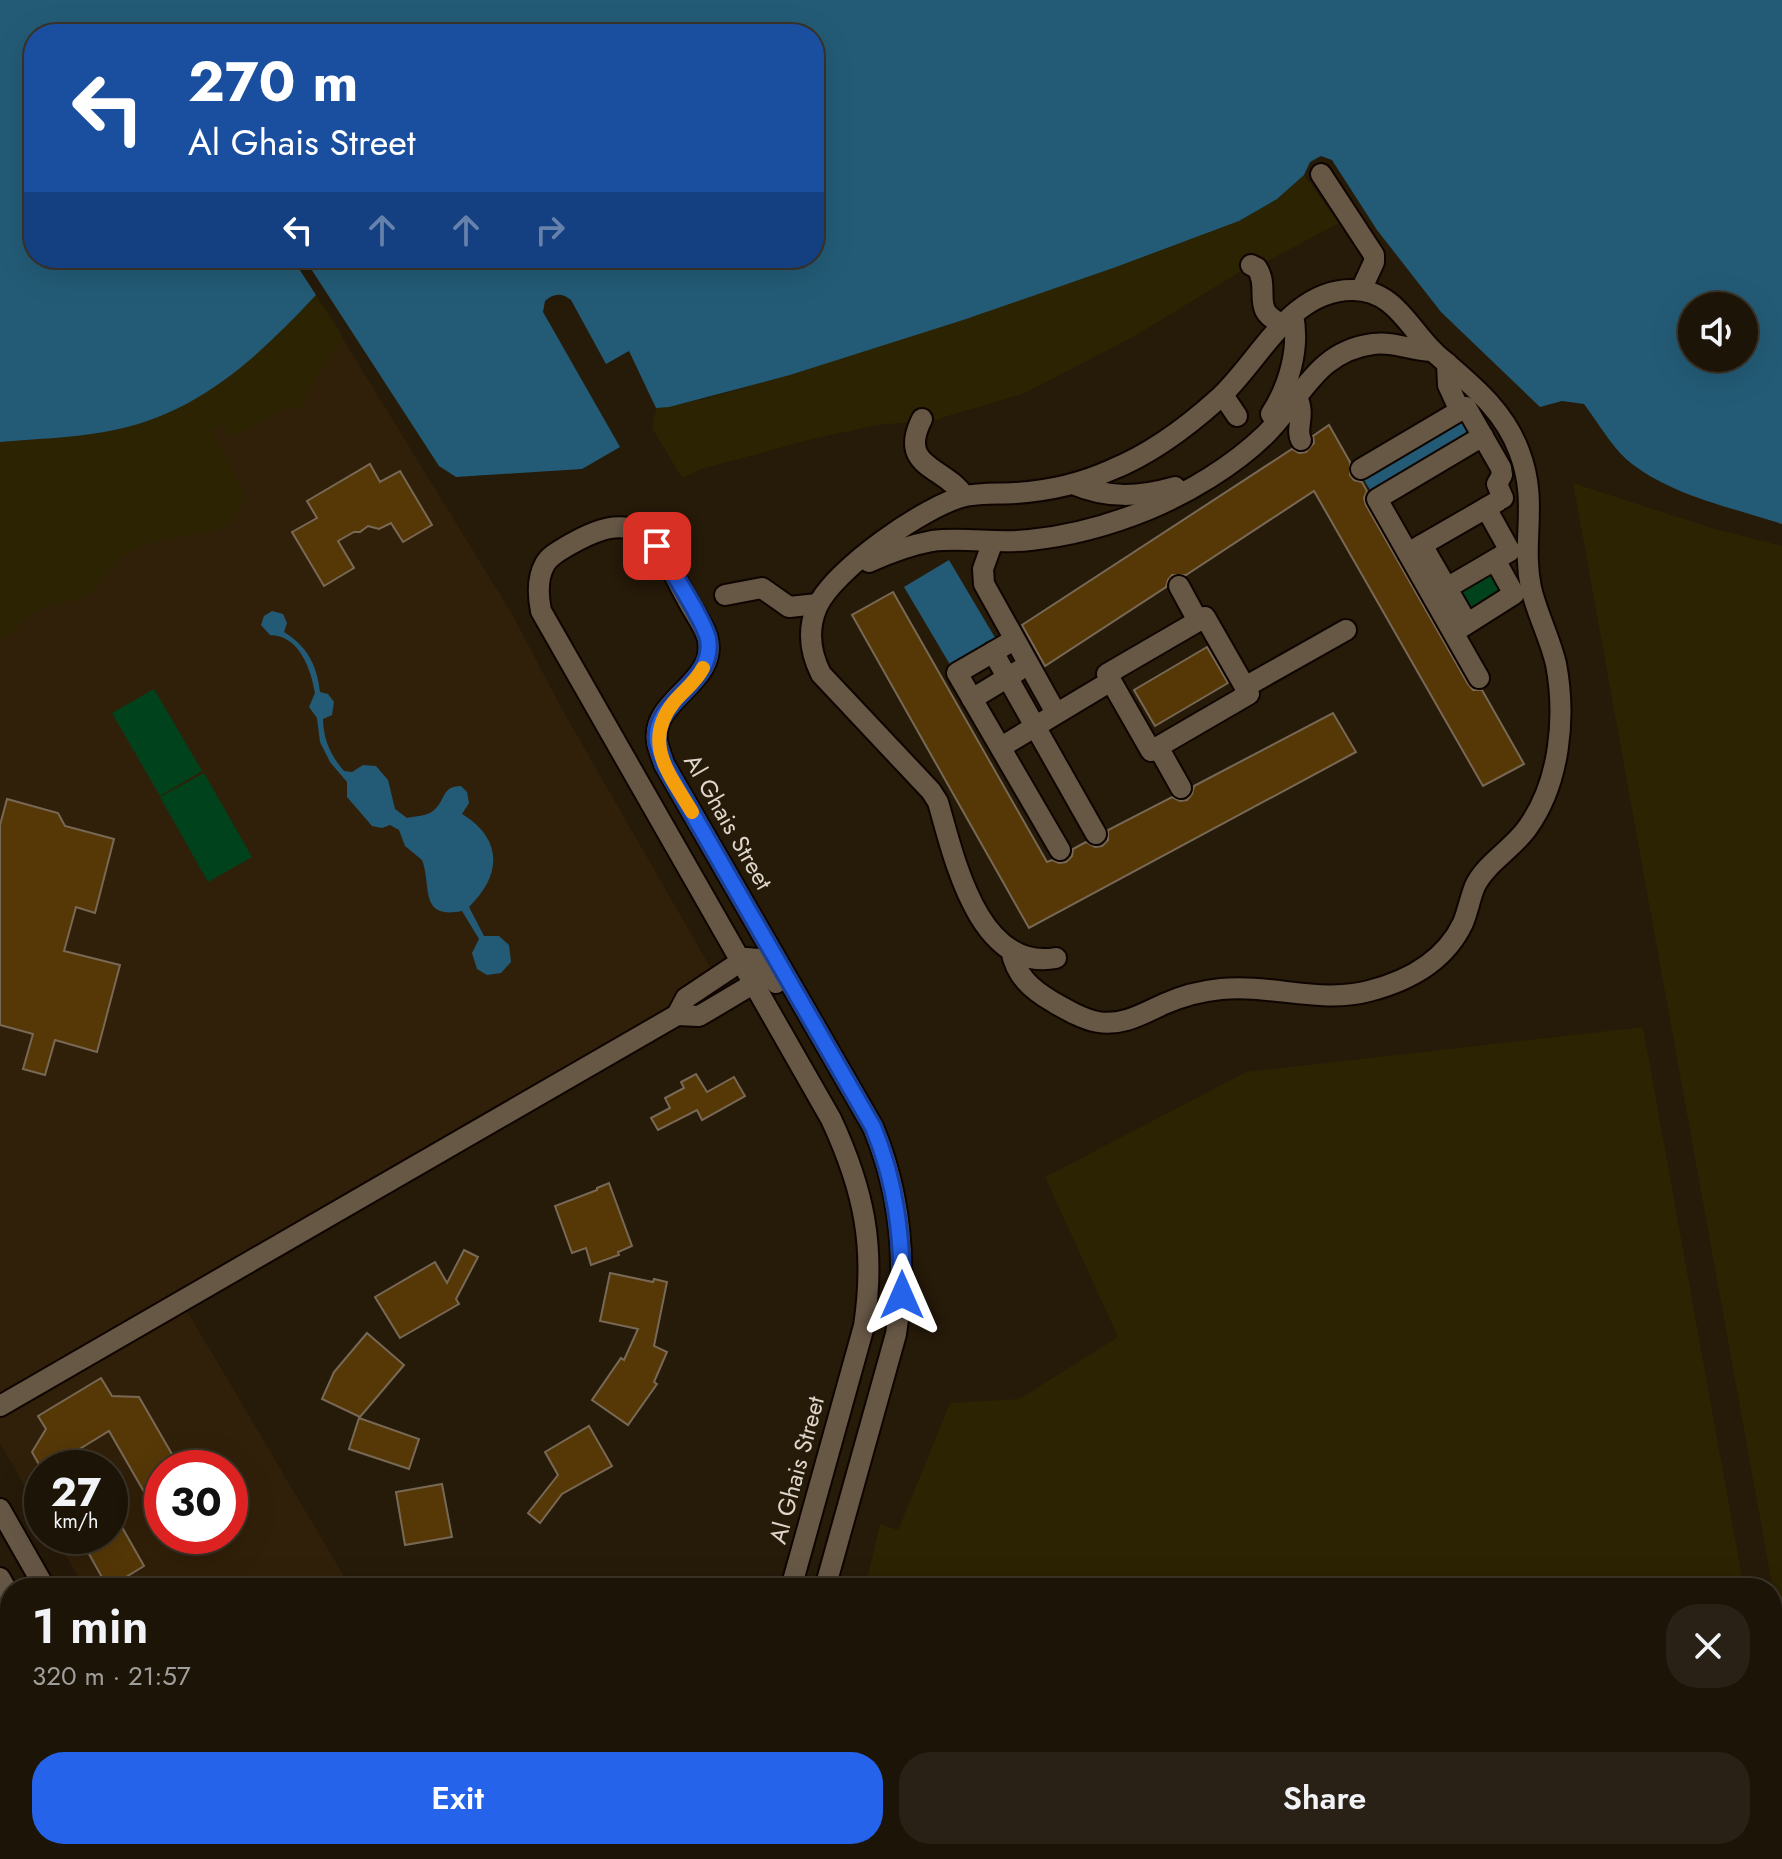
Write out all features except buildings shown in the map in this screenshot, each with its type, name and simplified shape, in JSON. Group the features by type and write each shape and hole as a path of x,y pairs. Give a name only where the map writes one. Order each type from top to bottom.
{"street":[{"path":"1321,174 1374,255 1374,262 1361,290"},
{"path":"1251,265 1257,268 1264,282 1261,298 1270,318 1289,320"},
{"path":"1011,950 1014,964 1027,984 1048,1000 1086,1019 1111,1023 1147,1013 1195,993 1217,989 1242,987 1320,996 1352,995 1390,985 1425,968 1440,956 1463,923 1477,882 1518,840 1536,814 1558,744 1560,708 1556,664 1536,607 1528,571 1529,483 1519,449 1479,389 1440,357 1398,308 1386,299 1361,290 1327,294 1289,320 1223,395 1157,447 1113,470 1073,484 964,496 918,517 850,568 828,588 818,604 810,637 821,674 931,791 938,802 969,897 990,930 1011,950 1026,959 1056,958"},
{"path":"1289,320 1294,392 1302,412 1298,434 1301,440"},
{"path":"850,568 933,541 1027,541 1103,525 1149,509 1210,482 1264,436 1294,392 1323,365 1354,349 1372,344 1390,343 1440,357"},
{"path":"1440,357 1460,411"},
{"path":"1223,395 1237,416"},
{"path":"1361,469 1466,407 1501,468 1495,503 1510,551 1439,592"},
{"path":"922,419 916,437 918,456 933,471 950,479 964,496"},
{"path":"1479,678 1460,627 1415,549 1377,499 1483,436"},
{"path":"1073,484 1102,494 1120,496 1210,482"},
{"path":"1415,549 1529,483"},
{"name":"Al Ghais Street","path":"794,1578 864,1326 870,1287 868,1239 862,1200 851,1162 831,1119 541,611 539,589 545,563 556,553 598,529 617,526 631,529 657,546 708,637 709,656 699,676 670,707 658,728 657,740 664,764 873,1127 894,1190 902,1240 902,1295 896,1334 828,1578"},
{"path":"993,541 983,569 984,584 1056,713"},
{"path":"1460,627 1514,594 1495,560"},
{"path":"1179,586 1198,621"},
{"path":"725,595 762,588 789,607 818,604"},
{"path":"1205,617 1249,694 1151,751 1107,674 1198,621 1205,617"},
{"path":"1245,687 1346,630"},
{"path":"1014,640 957,673 1060,850"},
{"path":"993,652 1096,834"},
{"path":"972,699 1028,665"},
{"path":"1001,747 1111,681"},
{"path":"1158,747 1181,788"},
{"path":"0,1406 677,1015 686,998 740,961 750,957 758,959 788,1001 805,1009"},
{"path":"677,1015 699,1016 753,984"},
{"path":"0,1509 39,1578"}],"shaded area":[{"path":"316,295 512,614 563,711 728,998 187,1311 345,1578 79,1578 65,1554 128,1554 128,1450 24,1450 24,1485 0,1444 0,442 271,343"}],"green space":[{"path":"1497,567 1511,590 1466,617 1453,594"},
{"path":"154,689 202,771 160,796 112,713"},
{"path":"204,773 252,857 208,882 160,797"}],"sand":[{"path":"1304,175 1339,223 1264,263 1243,270 1135,336 1025,393 935,420 878,425 816,438 702,469 682,478 652,428 656,408 704,399 790,375 1116,267 1239,221 1276,199"},
{"path":"316,295 343,337 306,394 304,406 278,411 253,427 230,436 223,424 211,430 246,498 231,519 232,524 154,542 130,552 86,596 39,610 0,640 0,442 104,432 167,413 222,382 246,363"},
{"path":"1573,483 1715,529 1782,546 1782,1578 1771,1578"},
{"path":"1643,1027 1742,1578 867,1578 880,1524 898,1530 950,1403 1019,1399 1118,1337 1045,1177 1246,1072"}],"water":[{"path":"0,0 1782,0 1782,524 1700,499 1661,482 1620,453 1584,404 1562,401 1540,407 1441,312 1377,230 1332,160 1321,156 1310,162 1304,175 1277,199 1239,221 963,320 790,375 669,407 656,408 629,351 606,364 571,300 561,295 552,296 545,301 543,312 620,447 582,469 456,477 439,466 310,268 824,268 824,24 24,24 24,268 298,268 316,295 270,342 222,382 167,413 104,432 0,442"},
{"path":"1468,416 1479,433 1373,495 1363,478"},
{"path":"949,560 997,641 952,668 904,587"},
{"path":"272,611 283,614 287,623 284,632 305,650 316,673 320,692 328,694 334,702 332,715 323,719 324,733 344,771 352,772 363,765 376,766 388,780 395,809 407,818 433,811 450,788 461,786 467,792 469,803 462,814 485,835 493,858 488,882 469,907 484,936 499,936 509,945 511,962 501,973 487,975 477,969 472,953 479,939 462,911 448,912 433,905 422,860 405,846 399,830 390,825 382,828 372,826 347,797 347,782 330,762 320,742 317,718 309,707 315,693 307,664 289,641 270,635 261,625 264,616"}],"slow traffic":[{"path":"692,812 664,764 657,740 658,728 670,707 703,668"}],"route":[{"path":"657,546 708,637 709,656 699,676 681,693 658,728 657,740 664,764 873,1127 894,1190 902,1240 902,1295"}]}
